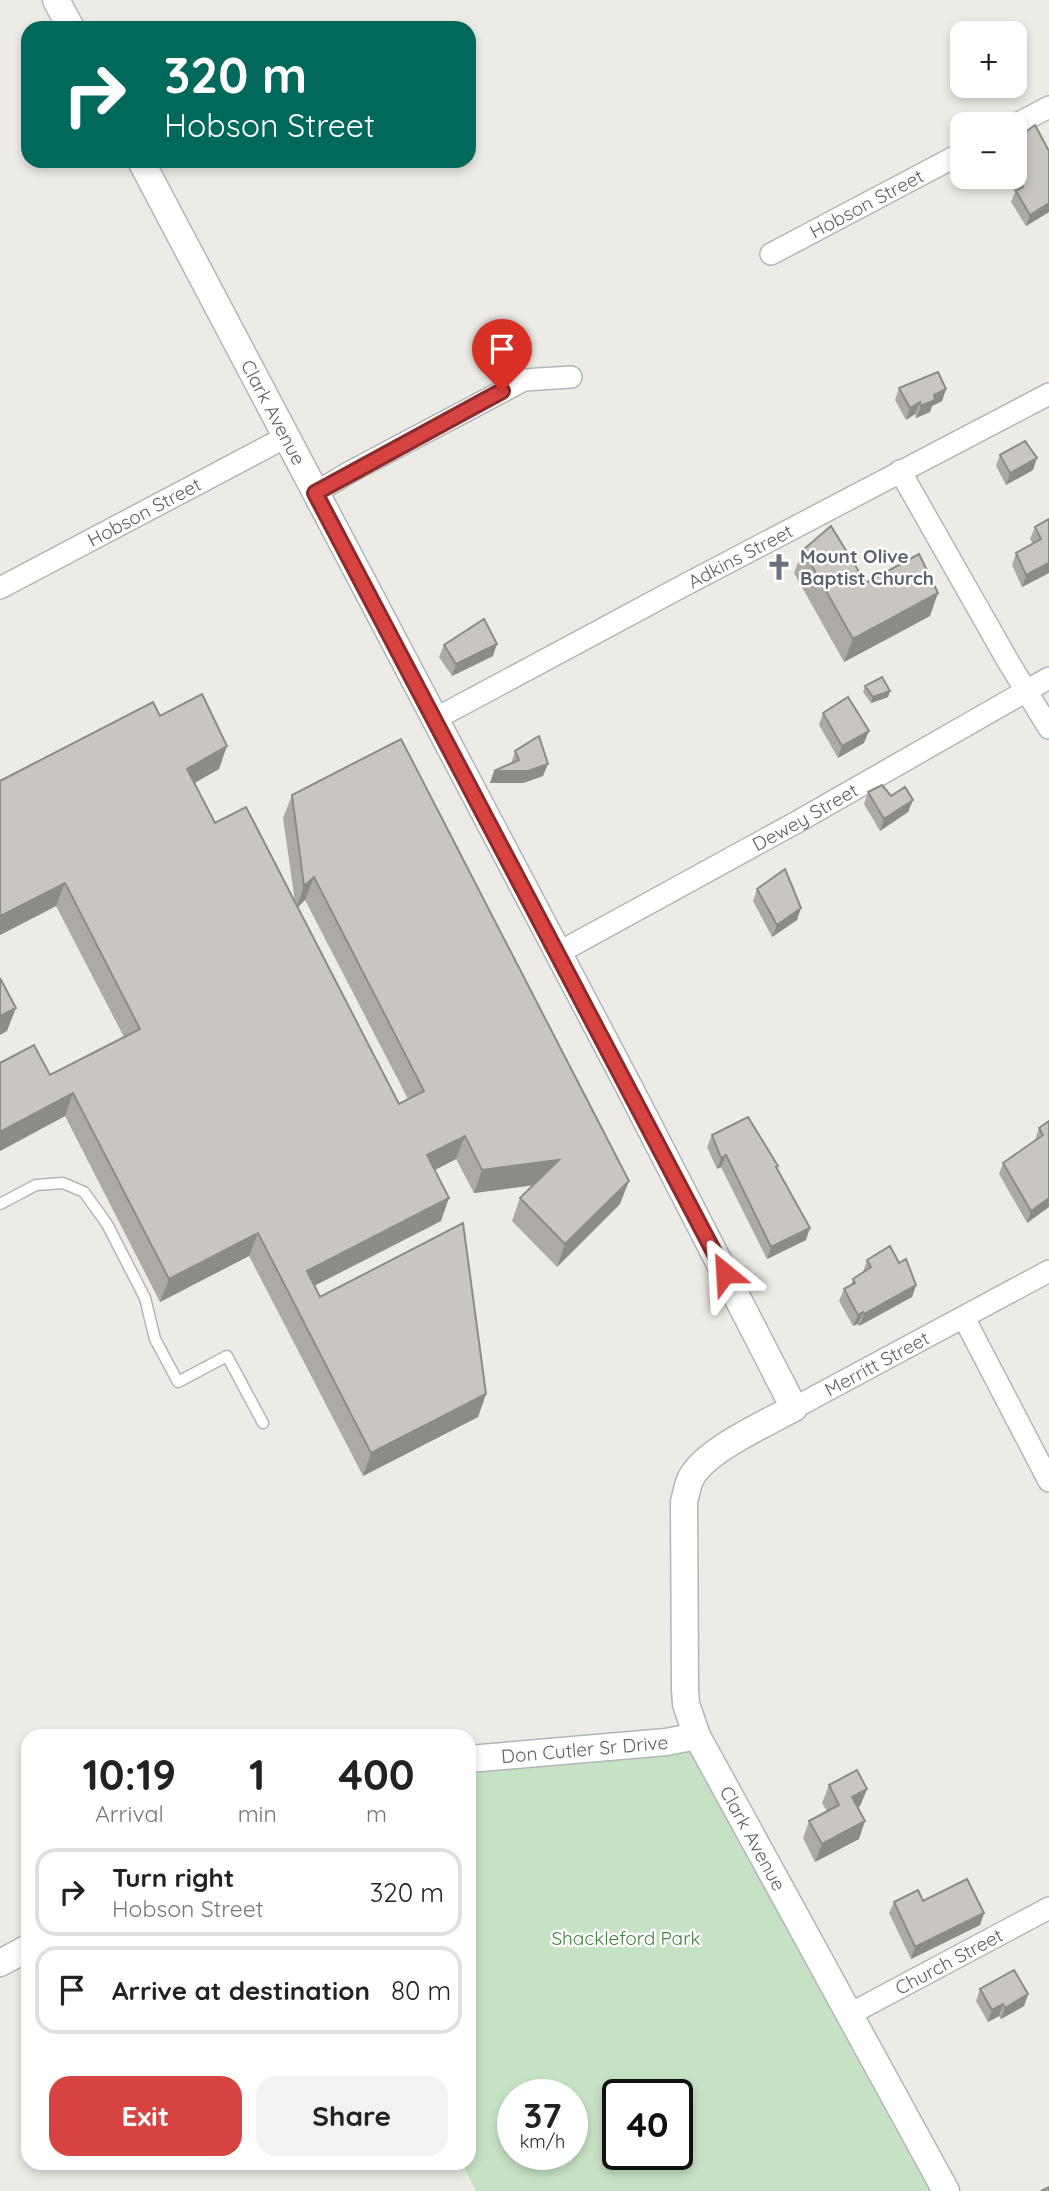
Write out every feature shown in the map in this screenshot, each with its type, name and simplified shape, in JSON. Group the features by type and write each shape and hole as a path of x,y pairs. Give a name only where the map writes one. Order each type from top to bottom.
{"street":[{"path":"56,0 67,21"},
{"path":"1027,120 1047,112"},
{"name":"Hobson Street","path":"771,254 950,159"},
{"name":"Clark Avenue","path":"145,168 794,1408"},
{"path":"315,493 524,380 571,377"},
{"name":"Adkins Street","path":"435,719 1049,394"},
{"name":"Hobson Street","path":"0,588 286,436"},
{"path":"900,471 1049,728"},
{"name":"Dewey Street","path":"558,953 797,822 1049,678"},
{"name":"Merritt Street","path":"708,1460 730,1443 1049,1271"},
{"path":"964,1318 1049,1481"},
{"name":"Clark Avenue","path":"708,1460 691,1478 684,1502 686,1704 697,1736 946,2191"},
{"name":"Don Cutler Sr Drive","path":"476,1758 666,1742 697,1736"},
{"name":"Church Street","path":"850,2014 1049,1908"},
{"path":"0,1963 21,1952"}],"lane":[{"path":"0,1204 36,1185 63,1183 84,1192 107,1224 145,1298 155,1339 178,1382 227,1356 263,1423"}],"green space":[{"name":"Shackleford Park","path":"695,1739 941,2191 476,2191 466,2170 476,2170 476,1764"}],"building":[{"path":"1035,125 1049,151 1049,203 1030,215 1016,191 1027,189 1027,131"},
{"path":"938,372 946,389 934,395 935,400 921,406 920,402 910,408 899,388"},
{"path":"1025,441 1037,458 1010,473 1000,455"},
{"path":"1049,519 1049,563 1026,575 1016,553 1041,539 1035,527"},
{"path":"831,526 866,583 919,554 938,593 853,639 803,550"},
{"path":"484,619 497,644 456,664 444,645"},
{"path":"882,677 890,691 873,697 865,686"},
{"path":"202,694 227,746 187,769 215,823 246,807 399,1104 424,1091 314,877 304,886 292,795 401,739 629,1181 565,1244 520,1198 559,1160 482,1170 465,1136 427,1155 449,1198 307,1271 320,1297 463,1223 486,1394 371,1453 258,1233 169,1279 73,1093 0,1132 0,1063 34,1045 50,1075 140,1029 65,883 0,916 0,781 153,702 160,716"},
{"path":"848,697 869,731 842,746 823,713"},
{"path":"539,736 548,764 528,771 494,771 519,760 515,751"},
{"path":"882,785 891,796 905,787 913,800 884,819 868,792"},
{"path":"785,869 801,908 777,925 757,889"},
{"path":"0,978 16,1008 0,1016"},
{"path":"748,1117 778,1166 776,1167 810,1228 771,1247 726,1155 721,1158 712,1135"},
{"path":"1049,1121 1049,1198 1031,1211 1003,1163 1043,1135 1039,1128"},
{"path":"890,1246 899,1263 906,1259 916,1285 858,1315 844,1289 855,1283 853,1279 871,1267 867,1260"},
{"path":"857,1770 867,1789 852,1797 865,1821 822,1844 809,1821 839,1805 829,1785"},
{"path":"967,1879 984,1913 915,1947 894,1902 918,1890 923,1901"},
{"path":"1014,1970 1028,1994 1005,2008 1003,2004 992,2010 980,1989"}],"place":[{"name":"Mount Olive Baptist Church","path":"779,567"}],"route":[{"path":"502,391 315,493 725,1273"}]}
